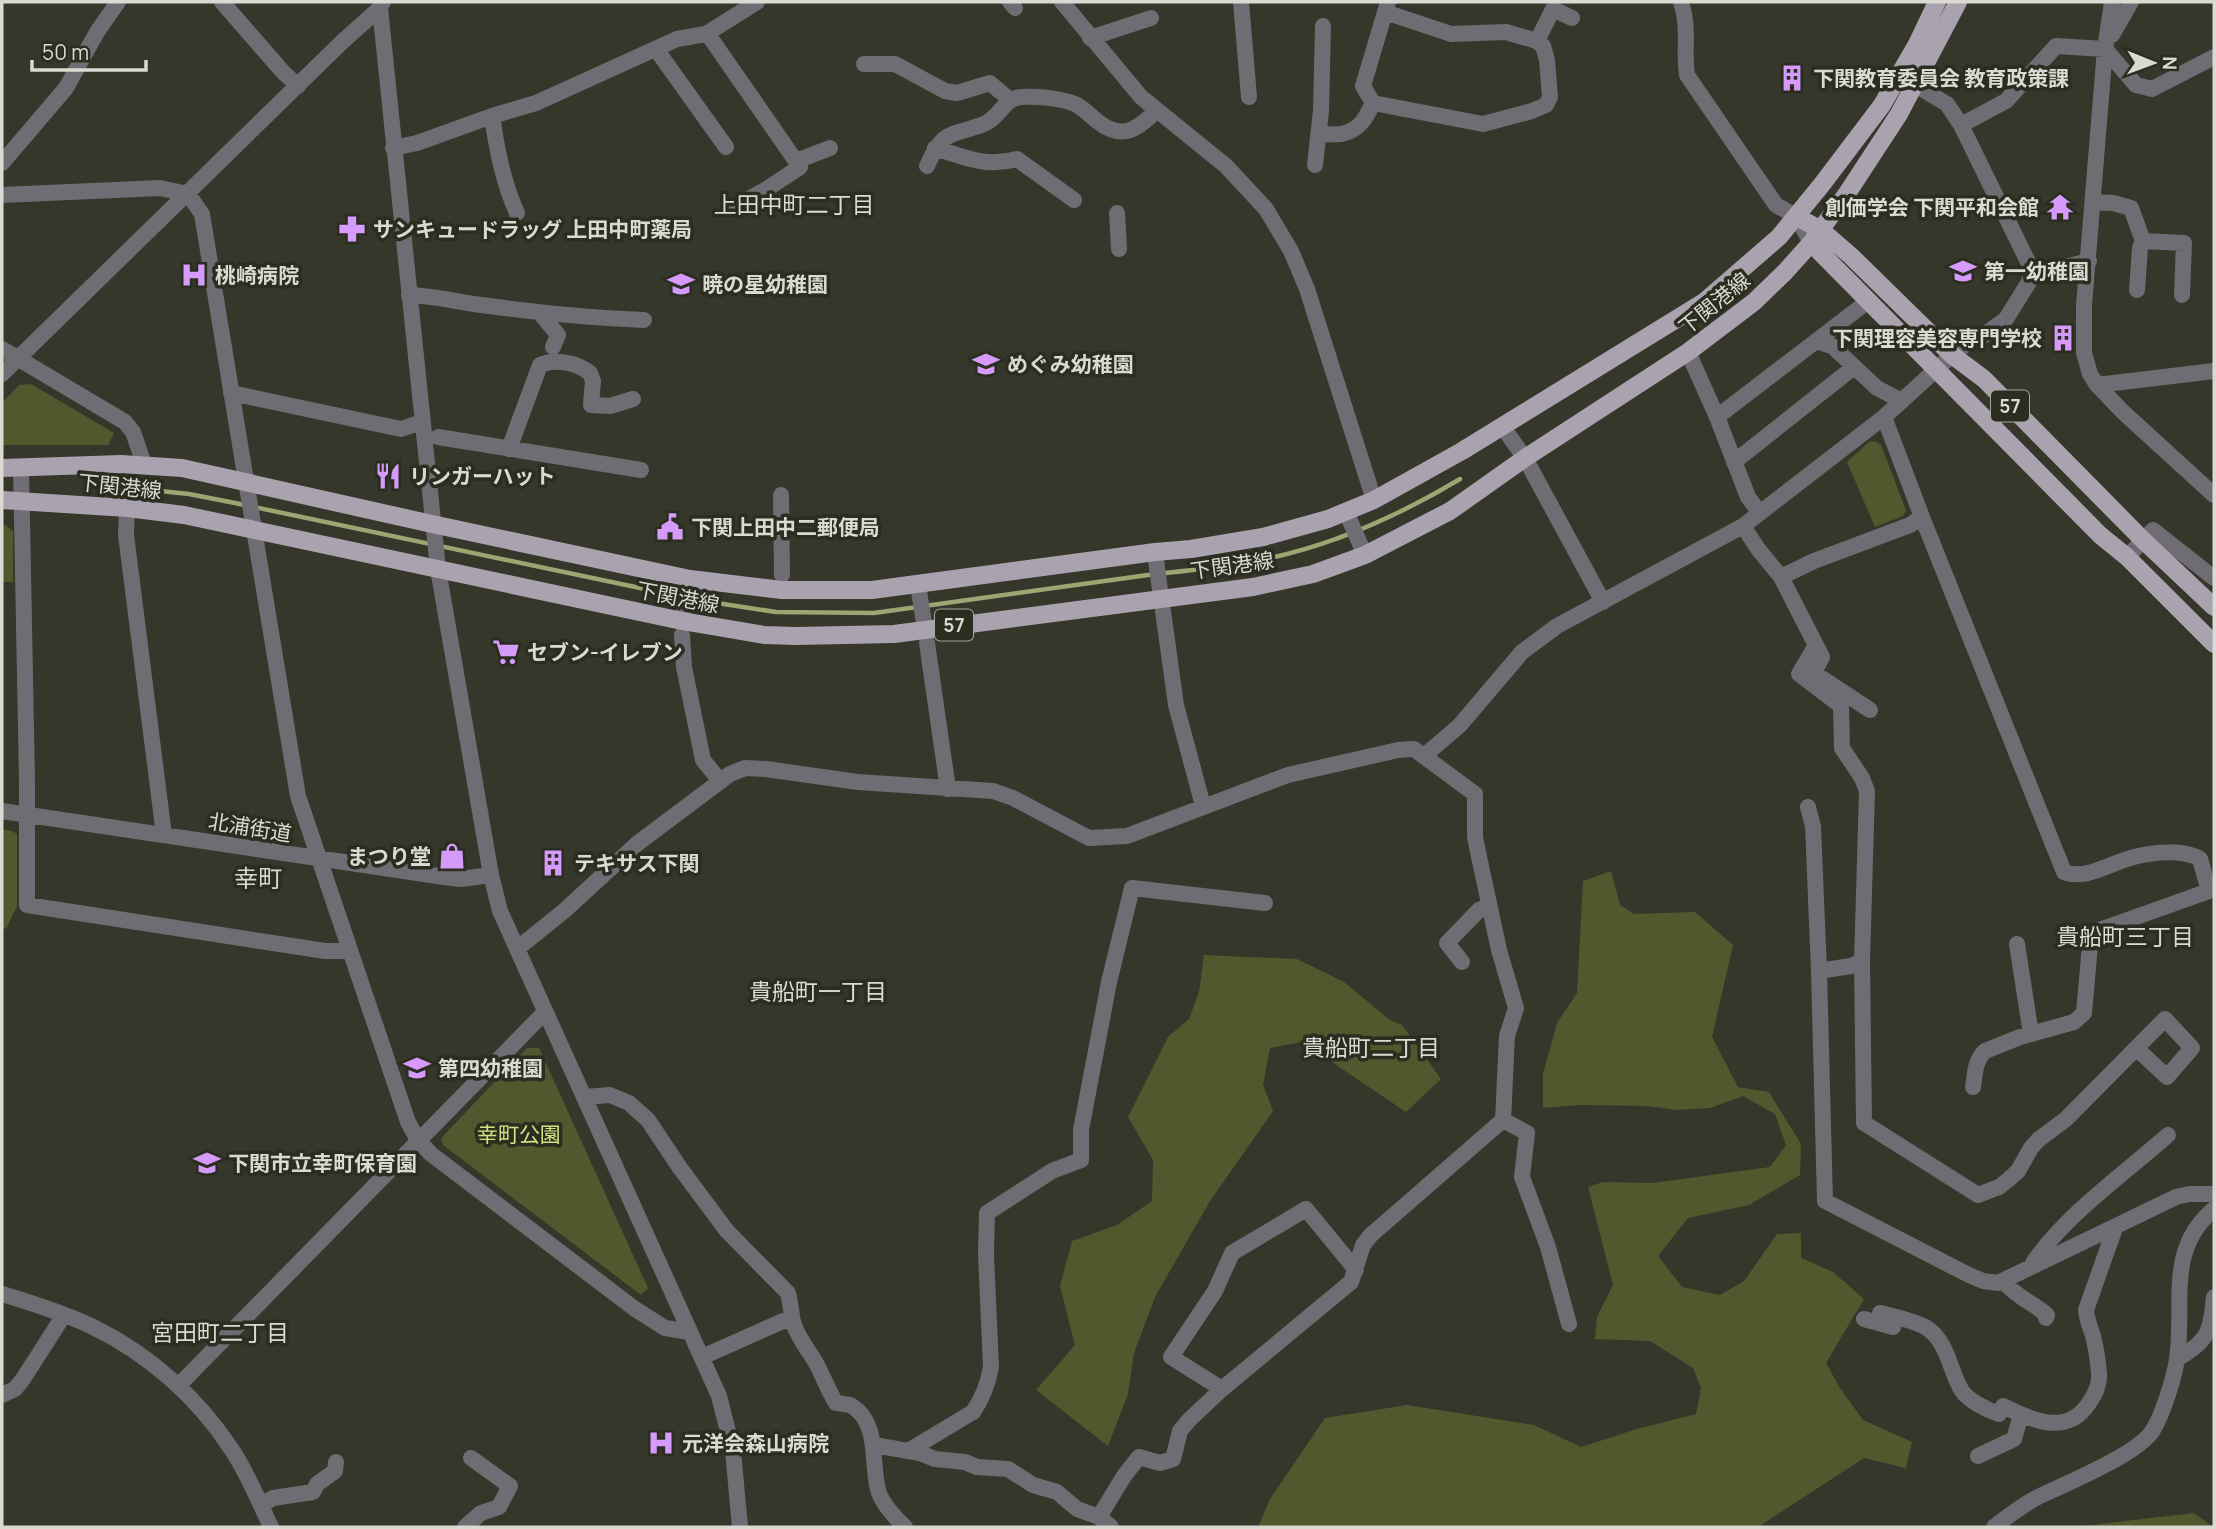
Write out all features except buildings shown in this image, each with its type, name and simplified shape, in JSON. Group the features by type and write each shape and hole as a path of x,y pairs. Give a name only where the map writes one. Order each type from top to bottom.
{"main road":[{"path":"1907,81 1937,2"},
{"path":"1907,81 1958,2"},
{"name":"下関港線","path":"2,500 127,508 435,546 689,583 794,590 919,589 1155,556 1263,537 1349,517 1704,302 1779,237 1882,105 1907,81"},
{"name":"下関港線","path":"2,468 144,464 182,468 683,621 728,630 796,636 894,634 1253,587 1301,577 1362,548 1432,522 1688,352 1754,302 1816,237 1881,143 1907,81"},
{"name":"57","path":"1797,217 1867,302 2100,536 2127,557 2214,644"},
{"name":"57","path":"1816,237 1851,256 1952,355 1984,379 2143,540 2214,607"}],"street":[{"path":"2,163 66,88 97,32 118,2"},
{"path":"222,2 283,72 299,86"},
{"path":"393,148 417,143 558,95 677,39 707,33 757,2"},
{"path":"1062,2 1141,97 1226,166 1266,209 1286,241 1307,289 1374,500"},
{"path":"1241,2 1249,97"},
{"path":"1681,2 1687,24 1687,75 1776,205 1797,217"},
{"path":"2112,2 2105,49 2082,341 2090,374 2097,385 2214,495"},
{"path":"2105,49 2131,2"},
{"path":"2,374 381,5"},
{"path":"381,5 393,148 435,546 491,875 500,911 719,1396 733,1451 740,1527"},
{"path":"1386,7 1451,34 1506,32 1538,41 1543,46 1547,60 1550,97 1546,105 1483,124 1373,103 1363,86 1386,7"},
{"path":"1538,41 1553,9 1572,18"},
{"path":"1090,38 1151,18"},
{"path":"1315,165 1323,26"},
{"path":"707,33 800,167 732,208"},
{"path":"1961,125 2006,101 2056,46 2105,49 2136,85 2152,89 2214,57"},
{"path":"656,49 726,147"},
{"path":"864,64 895,64 945,91 957,93 990,83 1009,99"},
{"path":"1423,756 1460,724 1522,652 1557,626 1743,526 1884,417 1952,355 2006,319 2029,282 2032,270 1961,125 1947,104 1907,81"},
{"path":"927,166 940,141 952,133 992,121 1009,99 1019,97 1061,100 1073,104 1105,127 1116,131 1134,130 1157,110"},
{"path":"1318,136 1325,133 1341,134 1358,127 1373,103"},
{"path":"492,116 499,160 517,214"},
{"path":"796,161 830,148"},
{"path":"935,148 984,163 1002,163 1017,159 1074,200"},
{"path":"2,195 160,188 188,194 202,214 298,796 408,1122 418,1140 431,1154 635,1309 665,1328 690,1332"},
{"path":"2093,202 2113,203 2131,208 2143,242 2140,248 2137,290"},
{"path":"1117,213 1119,249"},
{"path":"2143,242 2183,243 2182,295"},
{"path":"2032,270 2060,268 2089,261"},
{"path":"409,295 540,313 645,320"},
{"path":"1717,417 1867,302"},
{"path":"540,313 558,335 553,347"},
{"path":"1816,341 1832,346 1877,388 1902,401"},
{"path":"2,349 125,422 133,432 144,464"},
{"path":"1688,352 1748,497 1760,513"},
{"path":"509,449 540,365 558,360 590,373 593,381 591,405 610,406 633,399"},
{"path":"1734,462 1854,367"},
{"path":"2097,385 2214,371"},
{"path":"232,393 243,393 401,429 422,422"},
{"path":"1884,417 2064,872 2078,876 2136,856 2188,852 2200,859 2209,891 2091,933 2084,1013 2074,1022 1985,1051 1975,1069 1973,1087"},
{"path":"1502,426 1525,458 1603,602"},
{"path":"438,437 641,470"},
{"path":"21,467 27,905 326,951 350,951"},
{"path":"781,495 782,575"},
{"path":"127,508 126,535 164,835"},
{"path":"1349,517 1362,548"},
{"path":"1781,577 1814,561 1910,525 1922,517"},
{"path":"1743,526 1781,577 1822,657 1814,673 1870,710"},
{"path":"2127,557 2153,530 2167,538 2214,578"},
{"path":"1155,556 1176,705 1203,806"},
{"path":"689,583 683,621 684,667 704,760 720,781"},
{"path":"919,589 947,789"},
{"path":"1816,645 1799,674 1841,706 1842,748 1862,778 1867,791 1862,961 1864,1122 1978,1195 1999,1188 2018,1171 2038,1140 2066,1119 2136,1048"},
{"path":"518,948 564,911 638,844 720,781 745,768 851,781 993,791 1006,794 1089,838 1127,836 1288,775 1398,750 1414,750 1475,793 1475,836 1489,906 1516,1009 1507,1036 1503,1119 1371,1235 1363,1245 1351,1282 1222,1389 1180,1432 1173,1459 1160,1463 1139,1457 1124,1476 1105,1522 1077,1509 1057,1492 1033,1485 1008,1469 977,1467 965,1462 935,1459 874,1445"},
{"path":"1808,807 1814,826 1825,1200 1969,1275 1998,1283 2176,1197 2214,1194"},
{"name":"北浦街道","path":"2,811 461,879 491,875"},
{"path":"908,1451 973,1412 989,1379 991,1367 987,1213 1052,1171 1081,1160 1082,1130 1109,982 1132,888 1265,903"},
{"path":"1462,962 1447,943 1479,910 1489,906"},
{"path":"2017,944 2031,1034"},
{"path":"1819,971 1851,966 1862,961"},
{"path":"178,1386 545,1012"},
{"path":"585,1097 610,1095 629,1103 648,1120 727,1231 788,1293 793,1322 831,1394 836,1402 854,1408 866,1423 874,1445 879,1493 905,1527"},
{"path":"1503,1119 1527,1133 1522,1177 1548,1247 1569,1324"},
{"path":"2032,1266 2043,1249 2068,1223 2168,1135"},
{"path":"1222,1389 1171,1357 1215,1291 1226,1264 1237,1248 1306,1209 1356,1270"},
{"path":"1994,1527 2036,1498 2085,1475 2148,1438 2160,1414 2176,1359 2181,1260 2192,1232 2214,1209"},
{"path":"1880,1313 1927,1328 1938,1341 1963,1392 1989,1411 1999,1414 2003,1406 2044,1422 2071,1420 2081,1415 2097,1389 2100,1376 2086,1310 2115,1228"},
{"path":"2004,1281 2016,1295 2042,1311 2046,1318"},
{"path":"2,1294 93,1326 134,1350 178,1386 201,1408 234,1452 271,1527"},
{"path":"2176,1359 2198,1347 2208,1333 2214,1297"},
{"path":"2,1395 15,1389 23,1379 64,1314"},
{"path":"1864,1319 1938,1341"},
{"path":"702,1357 783,1321 793,1322"},
{"path":"1978,1456 2014,1439 2021,1415"},
{"path":"465,1527 481,1513 499,1507 510,1486 471,1458"},
{"path":"261,1505 273,1498 313,1492 317,1484 335,1471 336,1462"}],"green space":[{"path":"31,384 114,433 108,445 2,445 2,403 19,385"},
{"path":"1875,441 1881,445 1906,510 1903,516 1875,527 1847,462 1869,442"},
{"path":"2,525 13,531 13,582 2,582"},
{"path":"2,829 17,834 17,906 6,929 2,928"},
{"path":"1611,871 1620,905 1634,914 1695,912 1733,945 1712,1037 1738,1087 1769,1092 1801,1144 1800,1175 1749,1205 1688,1218 1658,1256 1682,1287 1720,1295 1744,1281 1777,1234 1801,1233 1801,1258 1833,1272 1864,1299 1826,1363 1863,1420 1912,1442 1906,1468 1864,1458 1758,1527 1258,1527 1270,1499 1325,1418 1407,1405 1534,1425 1581,1447 1696,1414 1701,1388 1693,1368 1650,1341 1595,1339 1597,1317 1613,1285 1588,1187 1603,1182 1652,1183 1770,1167 1786,1145 1775,1114 1743,1096 1710,1108 1677,1110 1648,1106 1580,1105 1543,1108 1543,1074 1557,1023 1577,993 1583,881"},
{"path":"1204,955 1297,959 1344,982 1390,1020 1402,1025 1441,1079 1406,1112 1302,1042 1270,1048 1263,1085 1273,1111 1210,1201 1155,1297 1134,1353 1128,1394 1108,1446 1036,1390 1075,1345 1060,1286 1072,1241 1117,1225 1152,1201 1153,1160 1128,1117 1168,1037 1189,1019 1199,992"},
{"name":"幸町公園","path":"527,1048 539,1048 648,1288 641,1295 443,1145 441,1140 444,1135"},
{"path":"2194,1513 2213,1527 2074,1527"}],"waterway":[{"path":"691,599 776,612 874,613 1237,564 1305,549 1359,530 1410,507 1460,479"},
{"path":"92,484 189,494 683,597"}],"place":[{"name":"下関教育委員会 教育政策課","path":"1792,78"},
{"name":"創価学会 下関平和会館","path":"2060,207"},
{"name":"サンキュードラッグ 上田中町薬局","path":"352,229"},
{"name":"第一幼稚園","path":"1963,271"},
{"name":"桃崎病院","path":"194,275"},
{"name":"暁の星幼稚園","path":"681,284"},
{"name":"下関理容美容専門学校","path":"2063,338"},
{"name":"めぐみ幼稚園","path":"986,364"},
{"name":"リンガーハット","path":"388,476"},
{"name":"下関上田中二郵便局","path":"670,527"},
{"name":"セブン-イレブン","path":"506,652"},
{"name":"まつり堂","path":"452,856"},
{"name":"テキサス下関","path":"553,863"},
{"name":"第四幼稚園","path":"417,1068"},
{"name":"下関市立幸町保育園","path":"207,1163"},
{"name":"元洋会森山病院","path":"661,1443"}],"district":[{"name":"上田中町二丁目","path":"794,204"},
{"name":"幸町","path":"258,877"},
{"name":"貴船町三丁目","path":"2125,936"},
{"name":"貴船町一丁目","path":"818,991"},
{"name":"貴船町二丁目","path":"1371,1047"},
{"name":"宮田町二丁目","path":"220,1332"}]}
